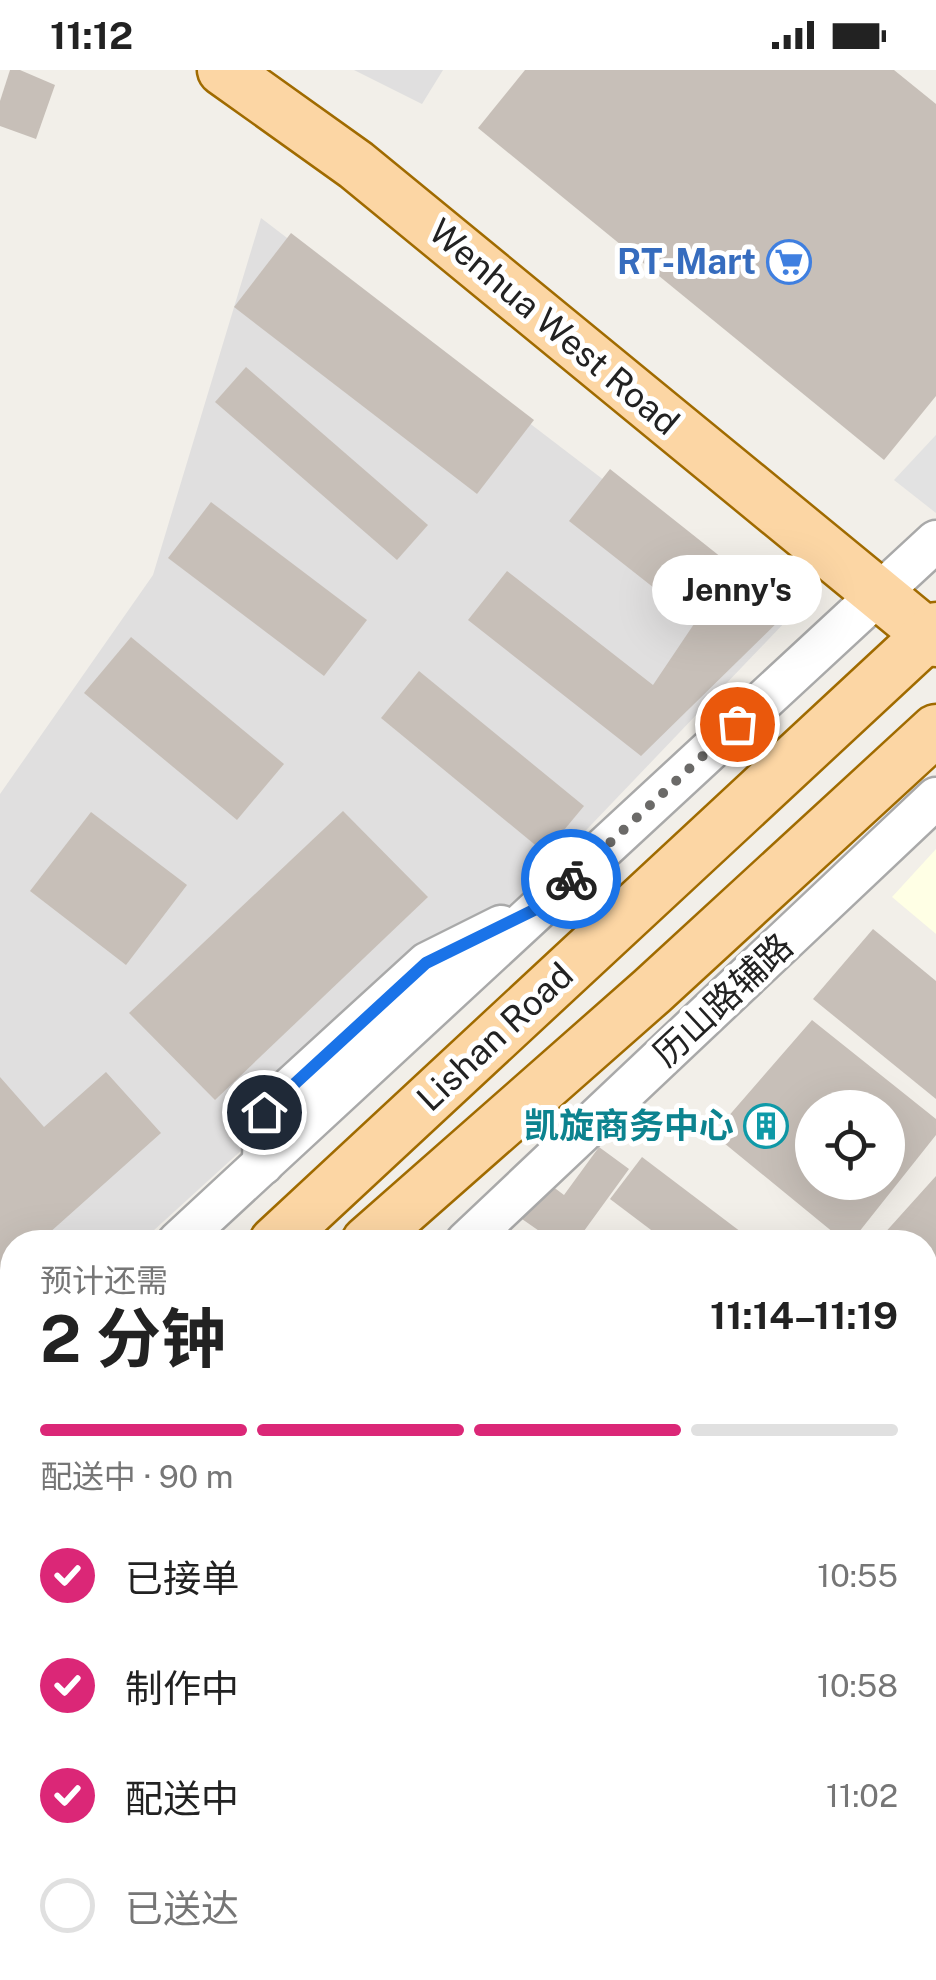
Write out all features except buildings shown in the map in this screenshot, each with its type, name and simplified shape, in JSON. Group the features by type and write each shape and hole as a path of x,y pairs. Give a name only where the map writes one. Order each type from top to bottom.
{"main road":[{"name":"Wenhua West Road","path":"223,70 356,164 877,594 934,635"},
{"name":"Lishan Road","path":"288,1230 934,635"},
{"name":"Lishan Road","path":"382,1230 652,991 936,730"}],"street":[{"path":"191,1230 936,541"},
{"name":"历山路辅路","path":"488,1230 936,798"}],"shaded area":[{"path":"354,70 443,70 422,104"},
{"path":"261,218 787,620 548,870 154,1230 0,1230 0,794 153,575"},
{"path":"936,435 936,513 894,480"},
{"path":"936,849 936,934 892,897"}],"way so far":[{"path":"571,879 737,724"}],"place":[{"name":"RT-Mart","path":"789,262"},
{"name":"Jenny's","path":"737,724"},
{"name":"凯旋商务中心","path":"766,1126"}],"route":[{"path":"264,1112 426,963 540,907 571,879"}]}
